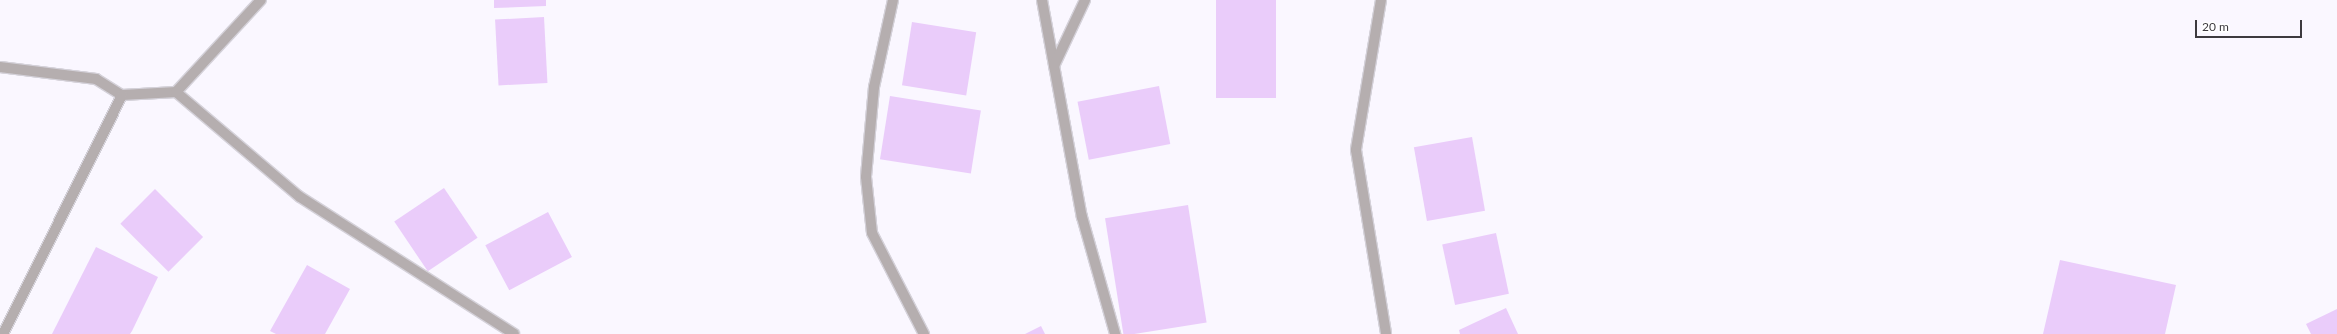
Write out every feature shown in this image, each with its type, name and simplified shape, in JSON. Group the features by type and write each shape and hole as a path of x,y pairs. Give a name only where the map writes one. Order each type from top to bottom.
{"street":[{"path":"176,92 261,0"},
{"path":"893,0 874,86 866,177 872,233 924,334"},
{"path":"1042,0 1082,217 1116,334"},
{"path":"1054,66 1085,0"},
{"path":"1381,0 1356,150 1386,334"},
{"path":"0,67 96,79 122,95 176,92 300,197 514,334"},
{"path":"3,334 122,95"}],"building":[{"path":"494,0 546,0 546,6 494,8"},
{"path":"1216,0 1276,0 1276,98 1216,98"},
{"path":"544,17 547,83 499,85 495,20"},
{"path":"912,22 976,32 966,95 902,85"},
{"path":"1159,86 1170,144 1089,160 1078,102"},
{"path":"890,96 981,110 971,174 880,159"},
{"path":"1472,137 1485,211 1427,221 1414,147"},
{"path":"444,188 478,238 428,271 394,222"},
{"path":"155,189 203,237 168,272 120,224"},
{"path":"1188,205 1207,323 1134,334 1123,334 1105,218"},
{"path":"548,212 572,257 509,290 485,245"},
{"path":"1496,233 1509,294 1455,305 1442,244"},
{"path":"96,247 158,277 132,331 130,334 52,334"},
{"path":"2060,260 2176,285 2165,334 2043,334"},
{"path":"307,265 350,289 325,334 276,334 270,331"},
{"path":"1506,308 1518,334 1460,334 1459,330"},
{"path":"2337,309 2337,334 2311,334 2306,324"},
{"path":"1041,326 1045,334 1025,334"}]}
